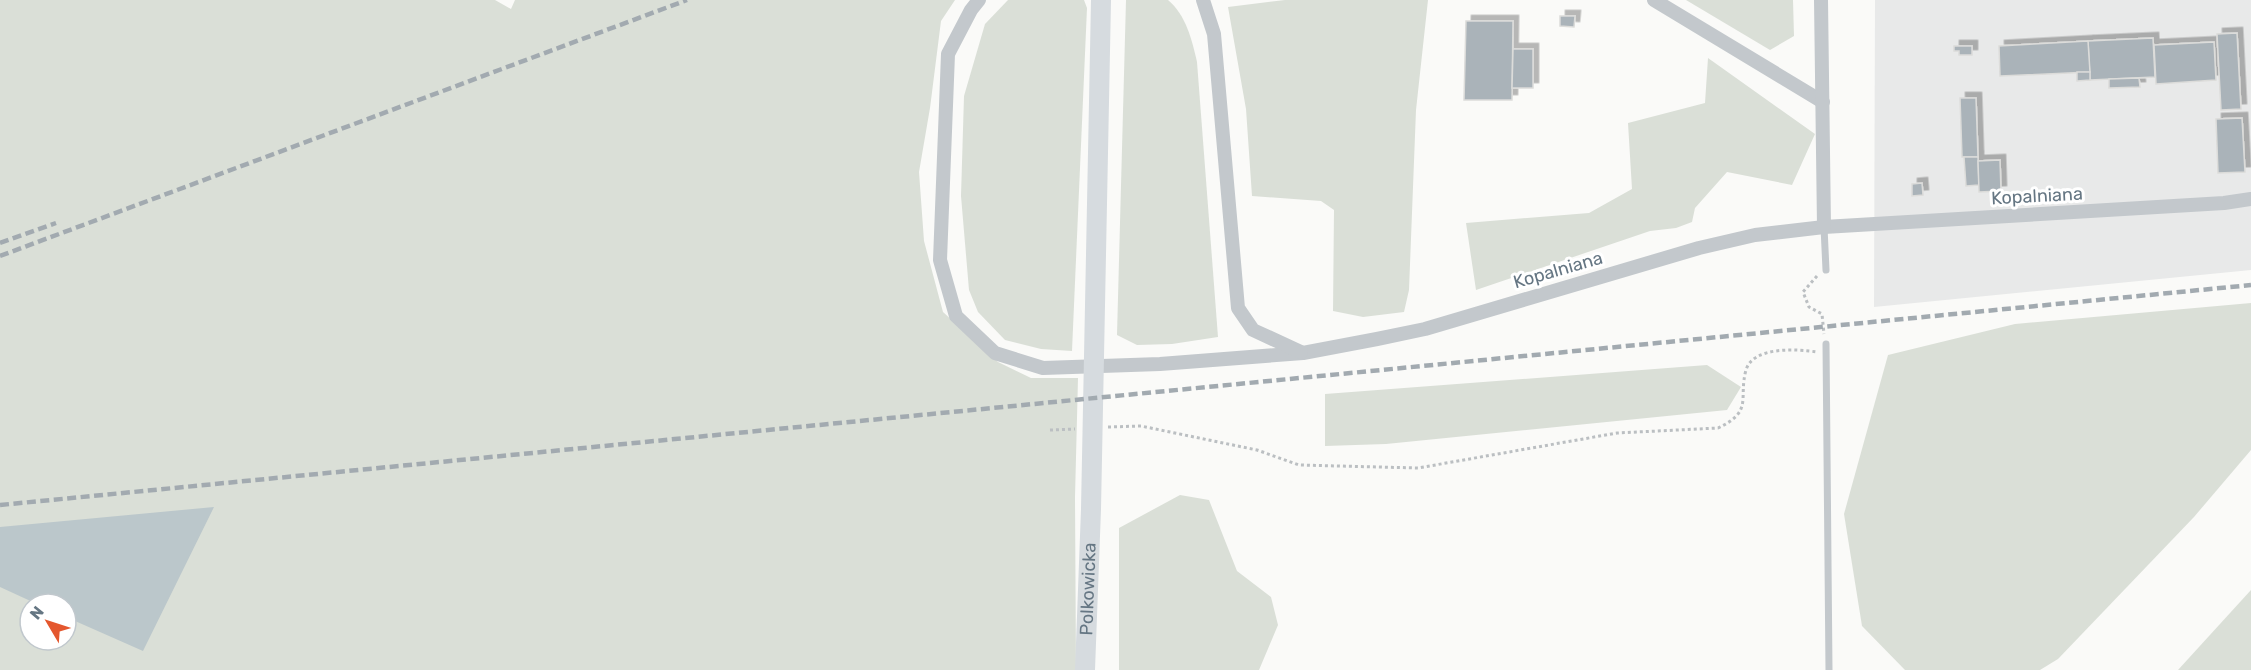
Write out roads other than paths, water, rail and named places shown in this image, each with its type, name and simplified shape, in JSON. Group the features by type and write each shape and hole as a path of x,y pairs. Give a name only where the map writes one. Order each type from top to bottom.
{"main road":[{"name":"Polkowicka","path":"1085,670 1091,509 1101,0"}],"street":[{"name":"Kopalniana","path":"979,0 971,10 948,54 940,260 956,316 995,353 1043,368 1160,364 1303,353 1425,329 1462,316 1755,235 1824,227 2224,203 2251,199"},
{"path":"1203,0 1214,34 1238,308 1253,330 1303,353"},
{"path":"1654,0 1823,102"},
{"path":"1821,0 1824,227"}],"lane":[{"path":"1824,227 1826,267"},
{"path":"1826,344 1829,670"}],"railway":[{"path":"0,256 687,0"},
{"path":"0,243 56,223"},
{"path":"0,505 2251,285"}]}
